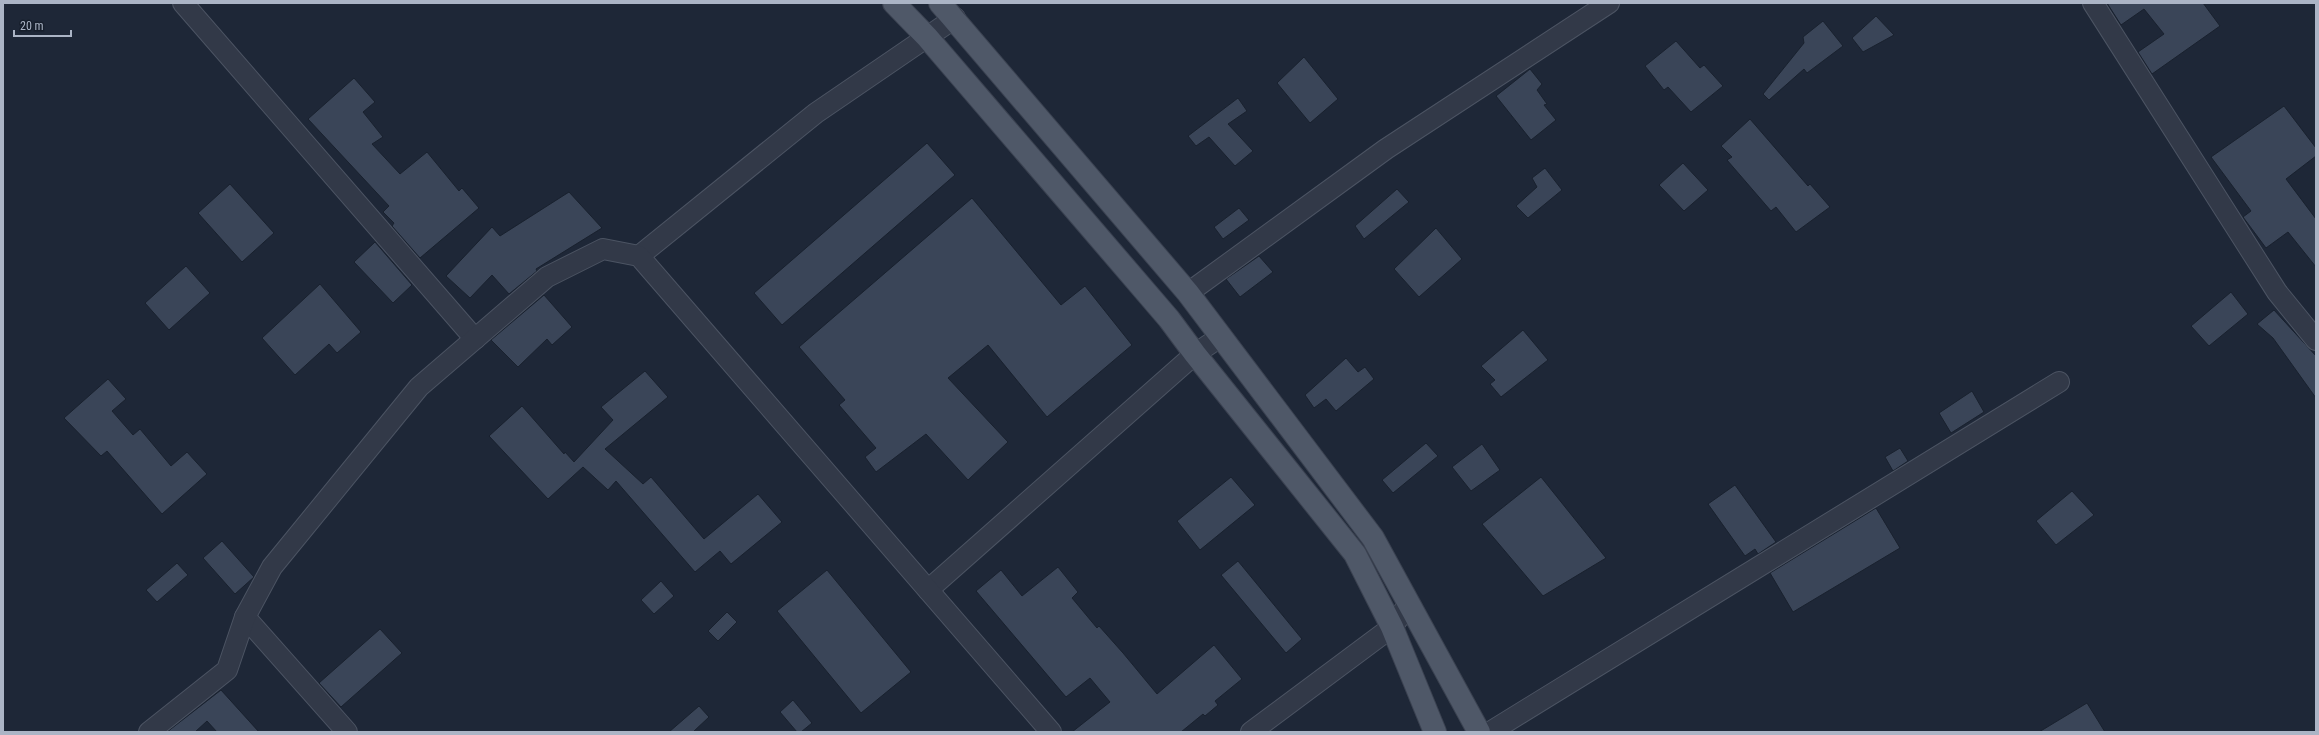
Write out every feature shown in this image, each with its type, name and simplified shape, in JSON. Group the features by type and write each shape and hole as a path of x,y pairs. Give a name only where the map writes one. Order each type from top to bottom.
{"main road":[{"path":"894,3 927,37 1169,319 1195,354 1355,554 1392,627 1435,732"},
{"path":"940,3 955,18 1188,293 1373,538 1408,605 1479,732"}],"street":[{"path":"183,3 475,338"},
{"path":"1188,293 1386,149 1609,3"},
{"path":"2093,3 2277,292 2316,340"},
{"path":"639,256 816,112 955,18"},
{"path":"149,732 227,670 245,617 272,567 414,394 475,338 547,277 603,249 639,256 1051,732"},
{"path":"928,590 1195,354 1220,336"},
{"path":"1490,732 2059,382"},
{"path":"1251,732 1392,627 1408,605"},
{"path":"245,617 347,732"}],"building":[{"path":"2107,3 2203,3 2220,26 2152,74 2138,52 2164,34 2144,9 2121,25"},
{"path":"1876,16 1894,35 1863,52 1852,38"},
{"path":"1823,21 1843,46 1807,73 1804,69 1769,100 1763,94 1804,43 1803,37"},
{"path":"1676,41 1700,68 1704,65 1723,86 1691,112 1668,87 1664,90 1645,66"},
{"path":"1304,57 1338,99 1310,123 1277,83"},
{"path":"1530,69 1542,84 1537,90 1547,104 1544,105 1556,120 1531,140 1496,96"},
{"path":"354,78 375,102 363,112 383,137 372,144 400,174 427,152 459,191 462,188 479,208 420,258 392,226 394,223 383,212 389,206 308,119"},
{"path":"1238,98 1247,111 1228,124 1253,151 1235,166 1209,137 1196,146 1188,136"},
{"path":"2284,106 2316,148 2316,156 2286,179 2316,219 2316,267 2288,232 2266,248 2243,217 2251,211 2211,157"},
{"path":"1750,119 1808,186 1810,184 1830,207 1796,232 1776,207 1771,211 1727,160 1732,157 1721,146"},
{"path":"927,143 955,175 782,325 754,293"},
{"path":"1683,163 1708,190 1684,211 1659,185"},
{"path":"1545,168 1562,190 1528,218 1516,206 1537,187 1532,178"},
{"path":"230,184 274,233 242,262 198,213"},
{"path":"1397,189 1409,202 1364,239 1355,226"},
{"path":"569,192 602,228 536,269 537,271 509,294 492,275 470,298 446,276 492,227 500,236"},
{"path":"972,198 1061,305 1085,286 1132,345 1047,417 988,345 948,378 1008,442 968,480 926,434 876,472 865,457 876,448 839,405 845,400 799,347"},
{"path":"1239,208 1249,220 1223,239 1214,227"},
{"path":"1436,228 1462,259 1419,297 1394,269"},
{"path":"375,242 412,285 393,303 354,262"},
{"path":"1259,256 1273,272 1240,297 1226,279"},
{"path":"186,266 210,293 169,330 145,303"},
{"path":"320,284 361,332 337,353 329,344 295,375 262,338"},
{"path":"2231,292 2248,314 2209,346 2191,326"},
{"path":"544,295 572,327 552,345 547,339 518,367 491,340"},
{"path":"2274,310 2316,356 2316,398 2273,338 2257,324"},
{"path":"1523,330 1548,360 1501,397 1490,384 1495,380 1481,366"},
{"path":"1346,358 1358,372 1365,367 1374,379 1336,411 1326,399 1314,408 1305,395"},
{"path":"645,371 668,397 605,449 643,484 651,477 704,539 758,494 782,522 731,564 720,551 695,572 616,481 608,490 583,467 548,499 489,436 522,406 564,454 565,452 574,462 613,420 601,407"},
{"path":"108,379 126,399 112,411 133,435 140,429 171,466 187,452 207,474 162,514 107,451 101,456 64,418"},
{"path":"1972,391 1984,412 1951,433 1939,413"},
{"path":"1426,443 1438,456 1393,493 1382,480"},
{"path":"1482,444 1500,470 1471,491 1452,467"},
{"path":"1900,448 1908,461 1893,471 1885,457"},
{"path":"1231,477 1255,505 1200,550 1177,521"},
{"path":"1541,477 1606,558 1543,596 1482,524"},
{"path":"1735,485 1776,542 1758,554 1755,549 1745,556 1708,504"},
{"path":"2072,491 2094,515 2056,545 2036,521"},
{"path":"1876,508 1900,548 1793,612 1770,573"},
{"path":"222,541 254,577 235,594 203,558"},
{"path":"1238,561 1302,639 1286,653 1221,575"},
{"path":"177,563 188,575 157,602 146,590"},
{"path":"1058,567 1078,592 1072,598 1097,628 1099,626 1123,653 1157,694 1214,645 1242,679 1215,701 1218,705 1205,716 1203,714 1181,732 1072,732 1110,702 1090,678 1066,697 976,591 1001,570 1022,596"},
{"path":"827,570 911,672 861,713 777,611"},
{"path":"661,581 674,596 654,614 641,600"},
{"path":"727,612 737,622 718,641 708,631"},
{"path":"380,629 402,653 341,707 319,683"},
{"path":"221,690 259,732 217,732 207,721 195,732 167,732"},
{"path":"793,700 812,723 801,732 797,732 780,712"},
{"path":"2087,703 2105,732 2039,732"},
{"path":"699,706 709,717 693,732 669,732"}]}
